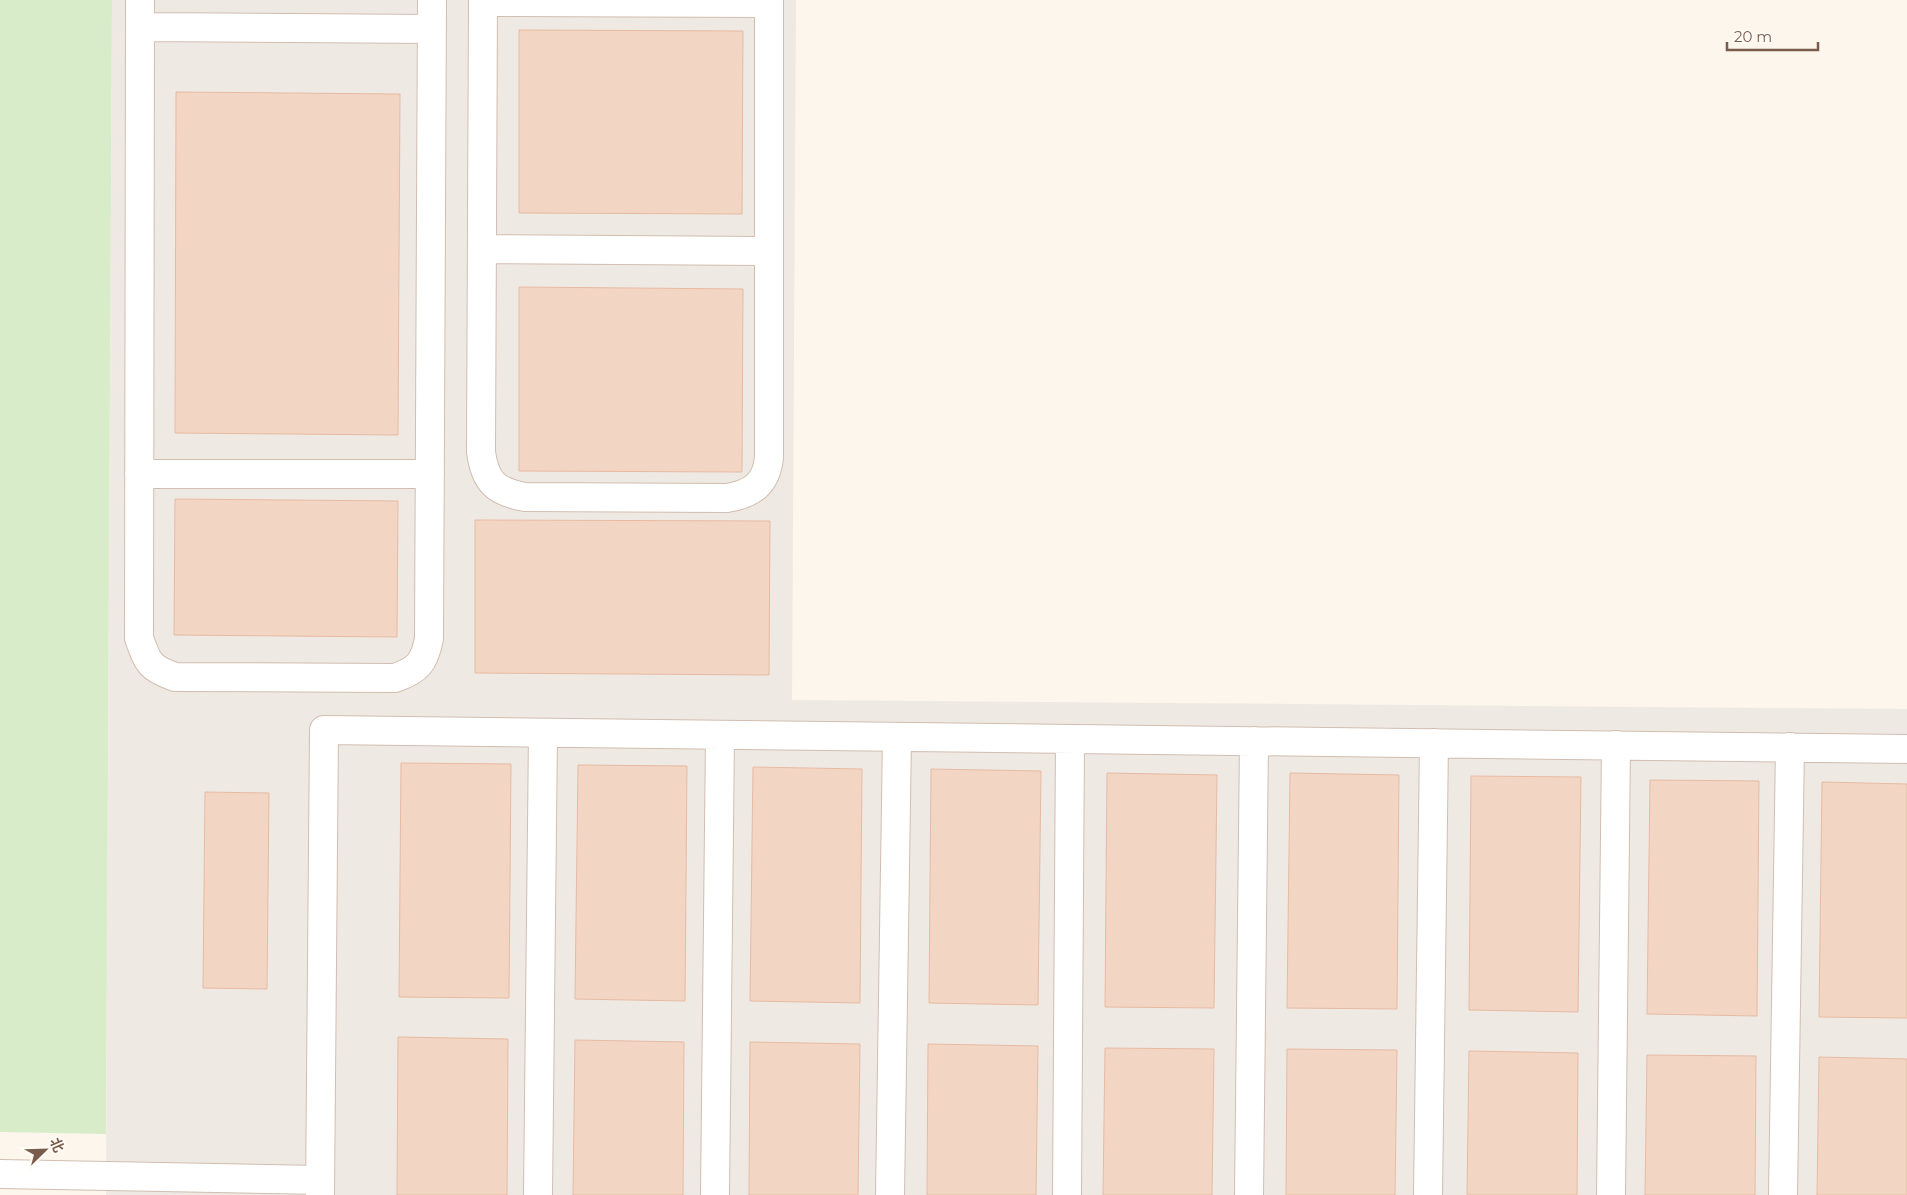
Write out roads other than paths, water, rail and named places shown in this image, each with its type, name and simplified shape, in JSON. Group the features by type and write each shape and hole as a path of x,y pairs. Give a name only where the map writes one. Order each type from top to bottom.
{"lane":[{"path":"140,0 139,638 146,658 157,671 175,677 395,678 410,672 425,659 429,639 432,0"},
{"path":"483,1 770,1 768,468 759,484 751,492 727,498 525,497 508,494 495,486 483,467 481,452 483,1"},
{"path":"140,27 432,29"},
{"path":"482,249 769,251"},
{"path":"139,474 430,474"},
{"path":"0,1174 320,1188 324,730 1907,749"},
{"path":"538,1195 543,733"},
{"path":"714,1195 720,735"},
{"path":"890,1195 898,737"},
{"path":"1067,1195 1070,739"},
{"path":"1249,1195 1254,741"},
{"path":"1428,1195 1434,743"},
{"path":"1611,1195 1616,745"},
{"path":"1783,1195 1790,747"}]}
